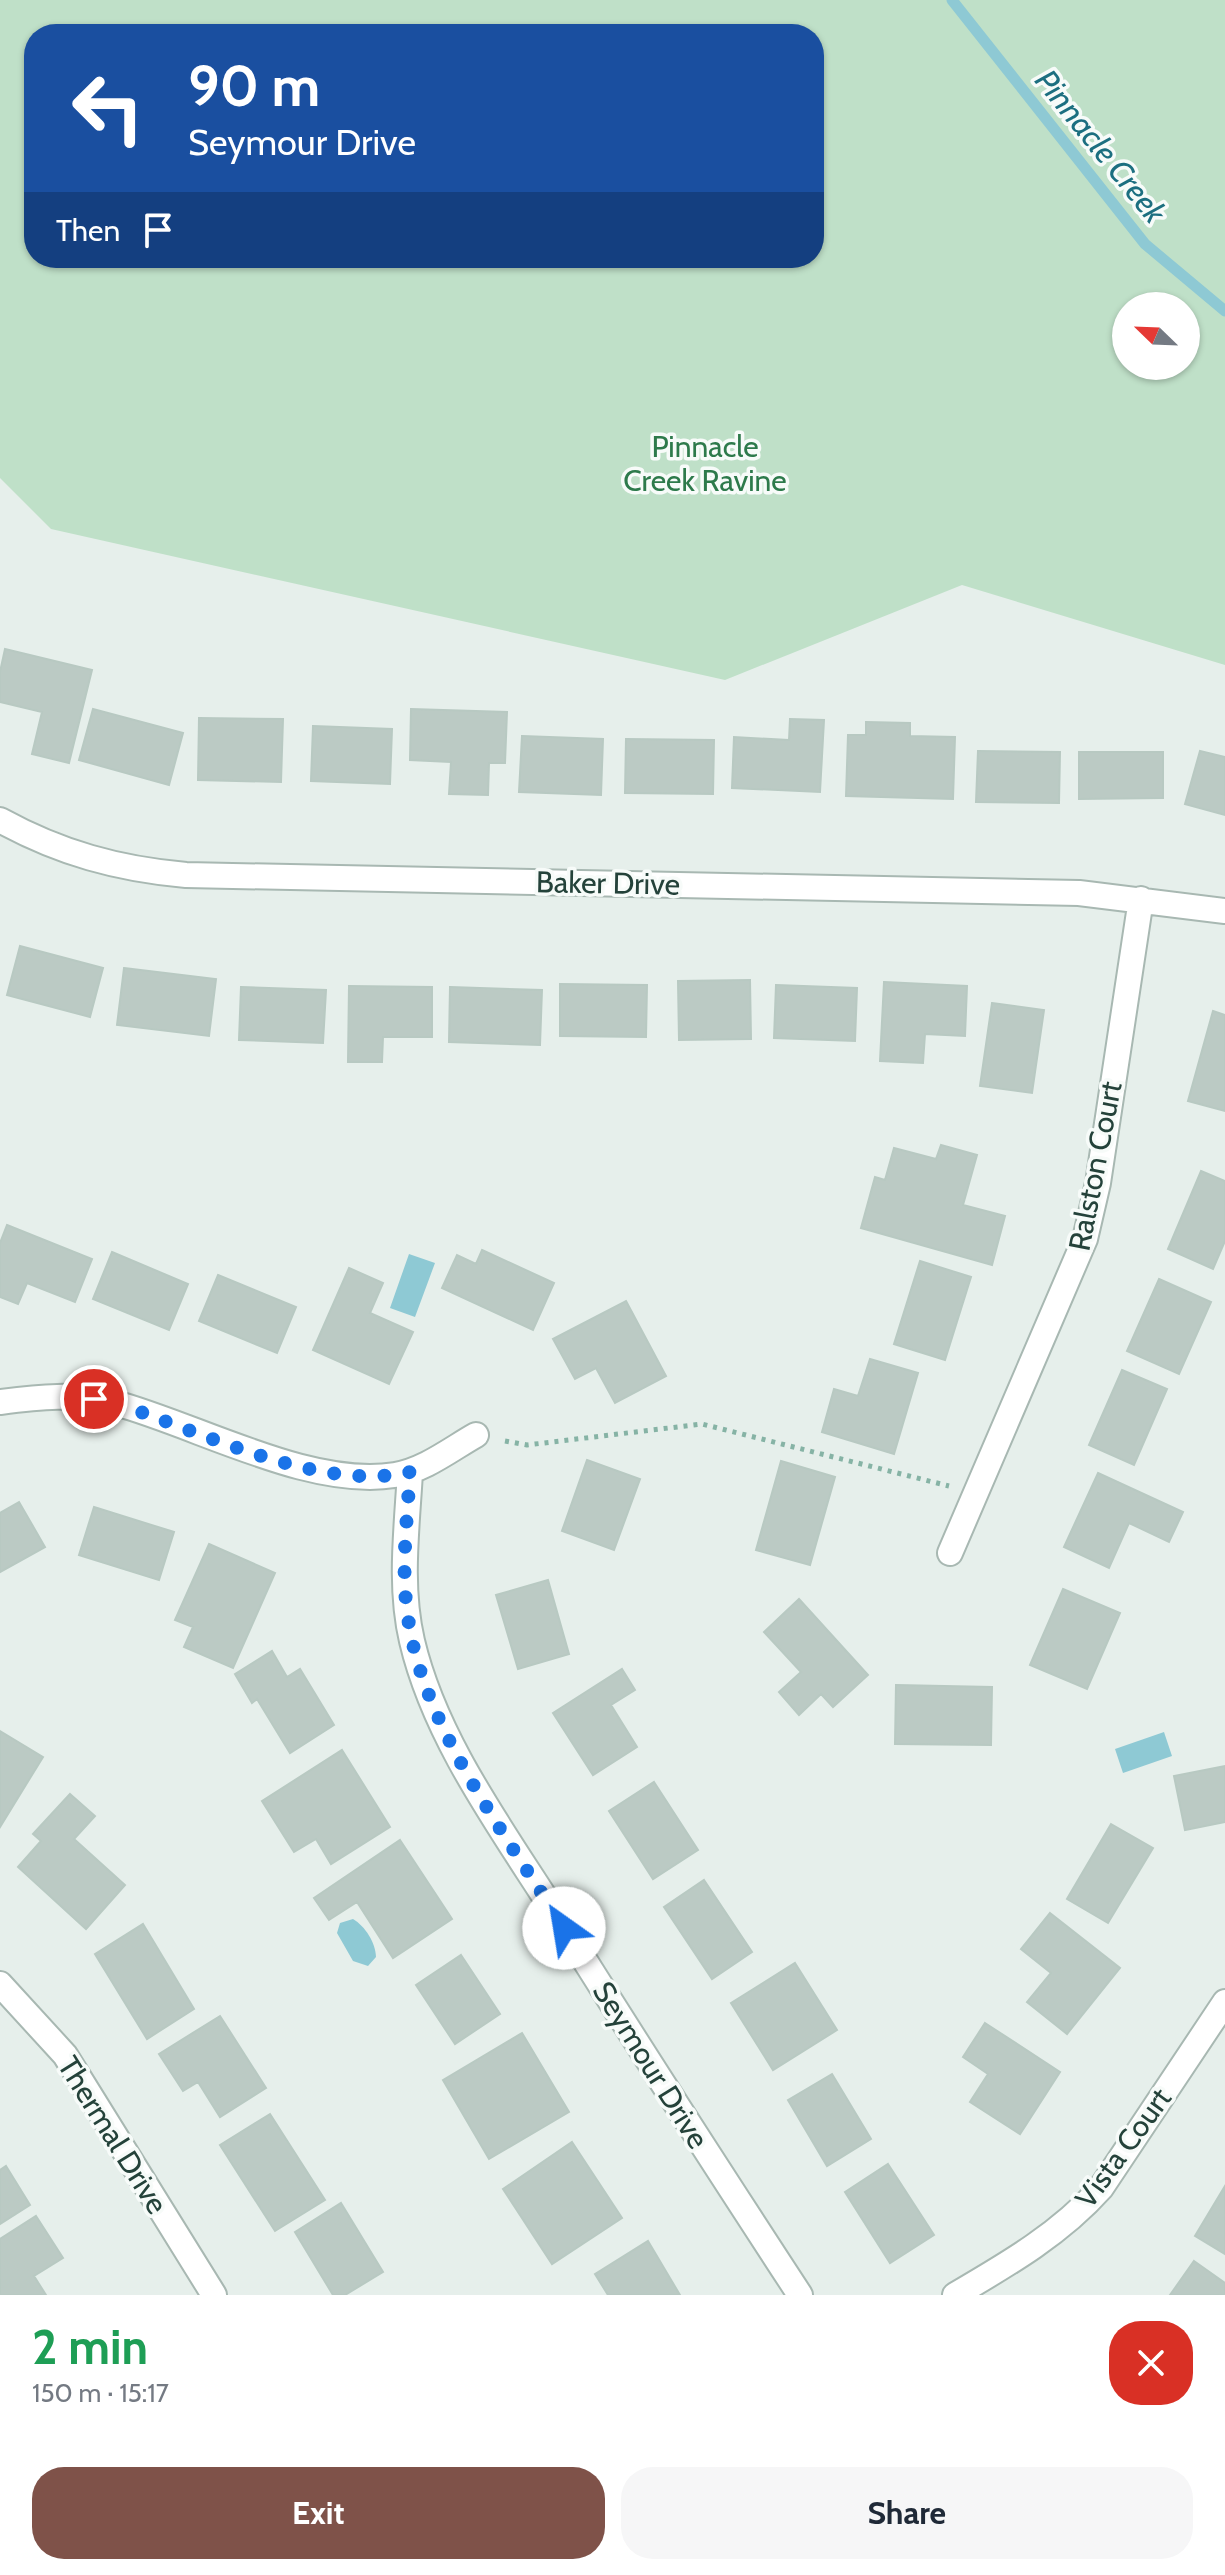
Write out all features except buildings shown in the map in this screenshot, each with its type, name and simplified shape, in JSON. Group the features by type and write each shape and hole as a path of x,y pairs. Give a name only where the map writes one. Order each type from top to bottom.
{"street":[{"name":"Baker Drive","path":"0,820 85,858 118,867 186,875 1079,893 1225,911"},
{"name":"Ralston Court","path":"950,1553 1076,1263 1091,1216 1141,899"},
{"path":"0,1402 44,1396 112,1402 240,1447 325,1471 375,1476 410,1472 476,1435"},
{"name":"Seymour Drive","path":"410,1472 405,1582 408,1621 418,1660 446,1730 479,1791 536,1883 800,2295"},
{"name":"Thermal Drive","path":"0,1984 65,2055 214,2295"},
{"name":"Vista Court","path":"955,2295 1053,2234 1101,2188 1225,2002"}],"path":[{"path":"476,1435 527,1445 702,1424 938,1481 974,1497"}],"green space":[{"name":"Pinnacle Creek Ravine","path":"0,0 1225,0 1225,665 962,585 725,680 51,529 0,478"}],"water":[{"path":"409,1254 435,1263 415,1317 390,1308"},
{"path":"1164,1732 1172,1756 1123,1773 1115,1749"},
{"path":"353,1919 366,1930 374,1946 376,1957 368,1966 353,1961 337,1933 340,1923"}],"waterway":[{"name":"Pinnacle Creek","path":"952,0 1145,244 1225,311"}],"route":[{"path":"94,1399 112,1402 240,1447 325,1471 375,1476 410,1472 405,1582 408,1621 428,1691 479,1791 564,1928"}]}
